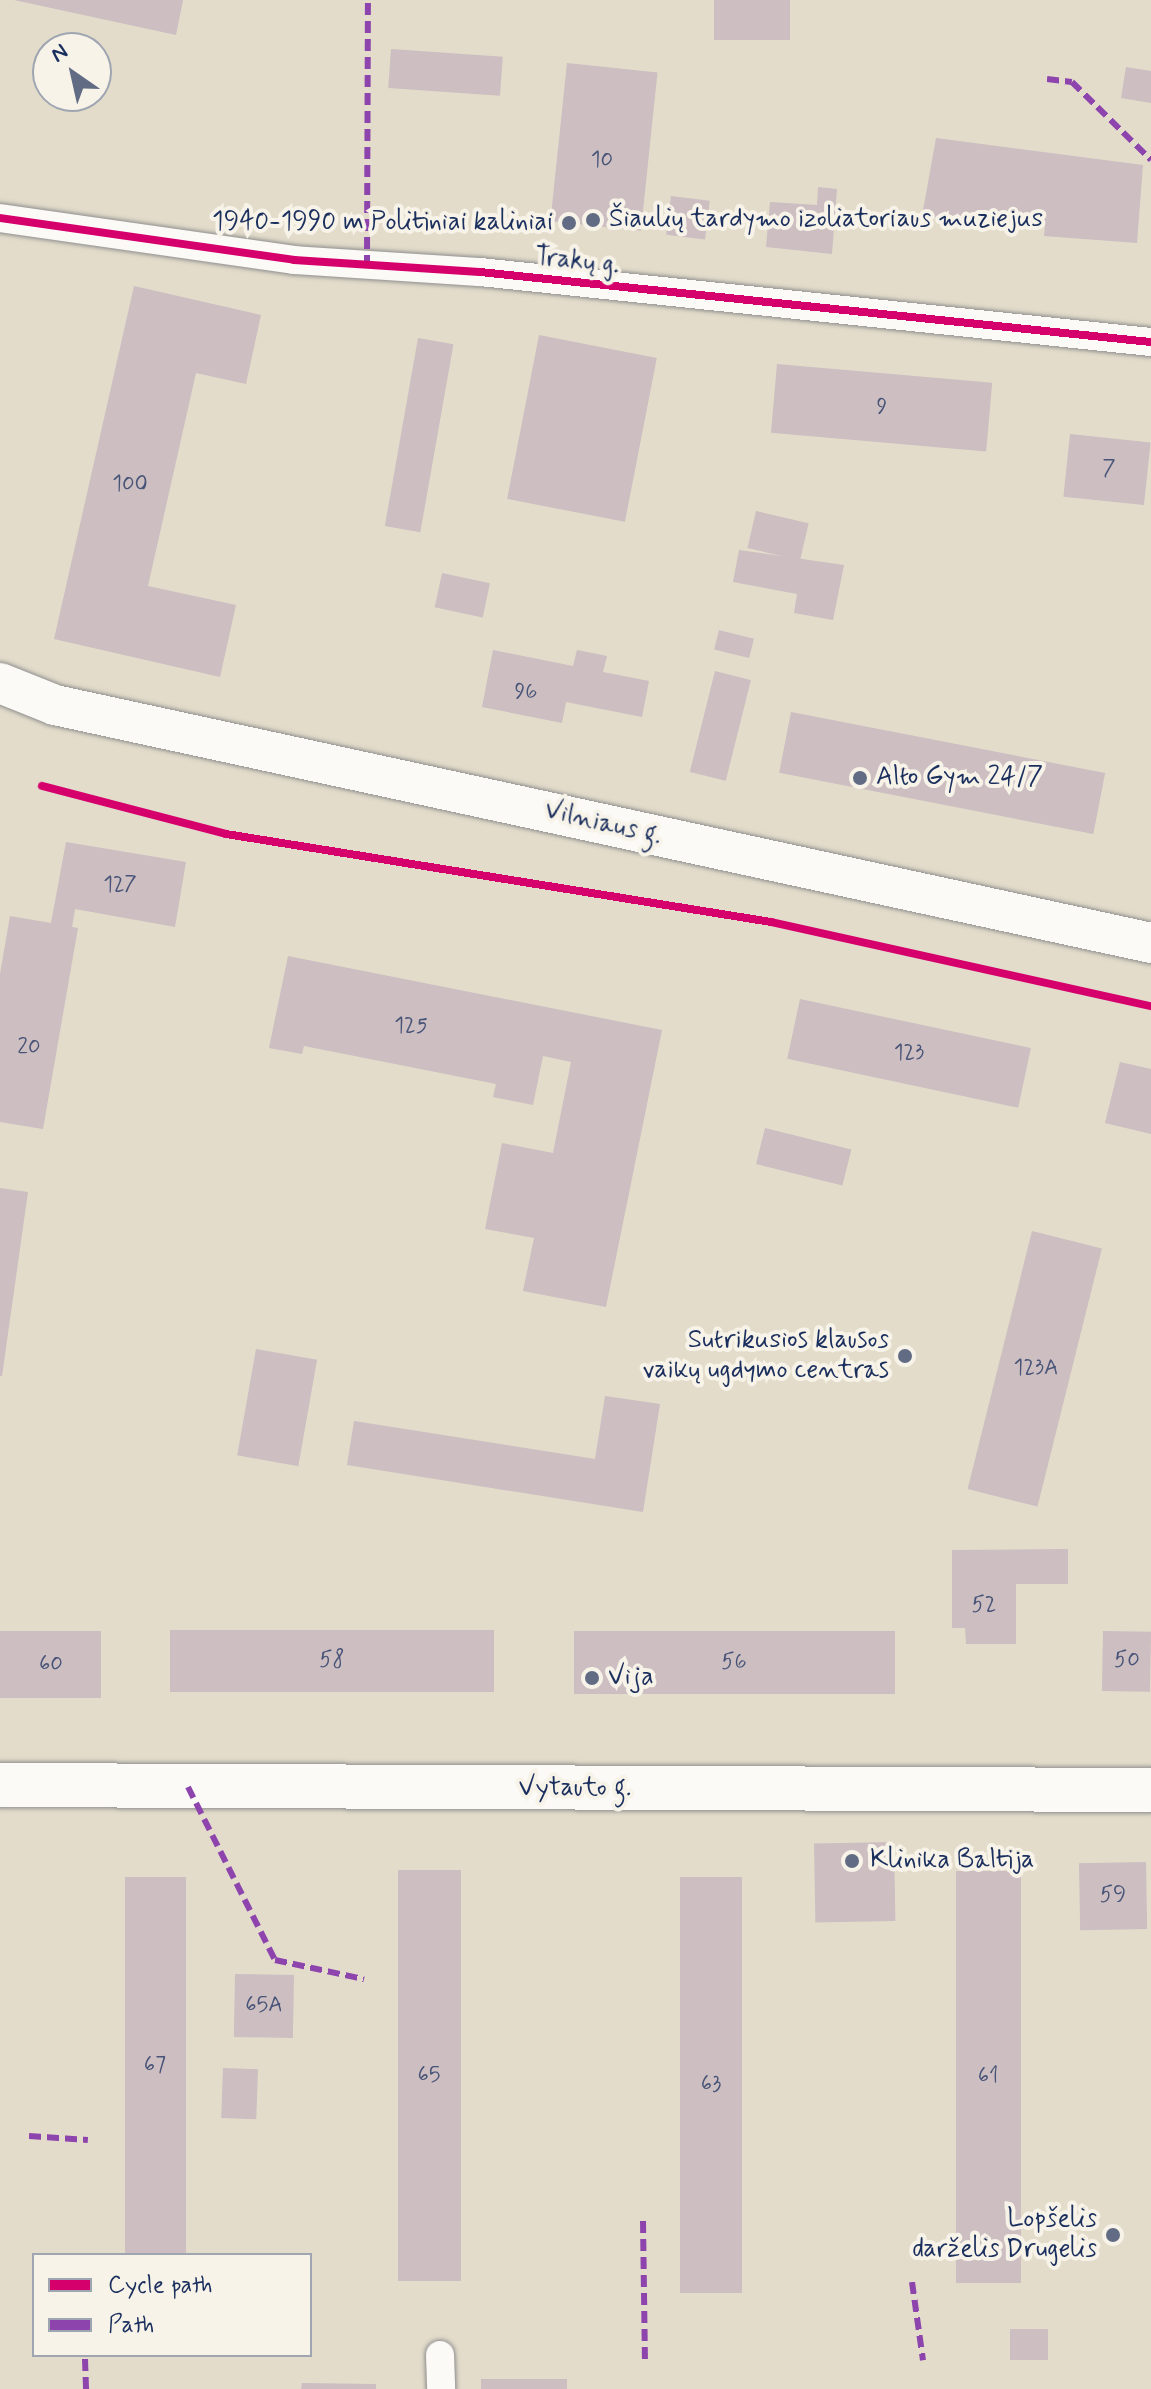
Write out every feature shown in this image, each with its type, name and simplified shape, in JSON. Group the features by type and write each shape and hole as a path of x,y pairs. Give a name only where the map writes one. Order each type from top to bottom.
{"highway":[{"name":"Vytauto g.","path":"0,1785 1151,1790"}],"main road":[{"path":"0,683 55,705"},
{"path":"0,713 55,705"},
{"name":"Vilniaus g.","path":"55,705 1151,943"}],"street":[{"name":"Trakų g.","path":"0,218 309,262 480,272 1151,342"},
{"path":"440,2355 441,2389"}],"building":[{"path":"14,0 183,0 176,35"},
{"path":"714,0 790,0 790,40 714,40"},
{"path":"391,49 503,57 500,96 388,88"},
{"path":"567,63 658,73 641,231 550,221"},
{"path":"1126,67 1151,71 1151,103 1121,98"},
{"path":"936,138 1143,165 1137,243 1044,236 1045,225 922,216"},
{"path":"818,187 837,189 832,254 766,247 770,202 817,205"},
{"path":"671,196 710,201 705,239 666,235"},
{"path":"134,286 261,315 246,384 196,373 148,586 236,605 220,677 54,639"},
{"path":"539,335 657,358 625,522 507,499"},
{"path":"418,338 453,344 420,532 385,526"},
{"path":"777,364 992,383 986,452 771,433"},
{"path":"1070,434 1151,442 1144,505 1063,497"},
{"path":"756,511 809,523 800,560 747,548"},
{"path":"739,550 844,565 833,620 794,613 797,594 733,582"},
{"path":"442,573 490,583 483,617 435,607"},
{"path":"719,630 754,639 749,658 714,649"},
{"path":"493,650 573,666 577,650 607,656 603,672 649,681 642,717 566,702 562,723 482,707"},
{"path":"715,671 751,680 726,781 690,772"},
{"path":"791,712 1105,773 1093,834 779,773"},
{"path":"66,842 186,862 175,927 75,909 72,927 78,928 43,1129 0,1122 0,974 10,916 51,923"},
{"path":"288,956 662,1030 606,1307 523,1291 534,1238 485,1229 502,1143 553,1153 571,1062 543,1056 533,1105 493,1097 496,1084 304,1046 302,1054 269,1048"},
{"path":"800,999 1031,1048 1018,1108 787,1059"},
{"path":"1120,1062 1151,1069 1151,1134 1105,1123"},
{"path":"765,1128 851,1150 842,1185 756,1164"},
{"path":"0,1188 28,1192 2,1376 0,1376"},
{"path":"1032,1231 1102,1248 1038,1507 968,1489"},
{"path":"256,1349 317,1360 298,1466 237,1455"},
{"path":"605,1396 660,1404 643,1512 347,1465 354,1421 595,1459"},
{"path":"1068,1549 1068,1584 1016,1584 1016,1644 966,1644 965,1628 952,1628 952,1550"},
{"path":"170,1630 494,1630 494,1692 170,1692"},
{"path":"0,1631 101,1631 101,1698 0,1698"},
{"path":"574,1631 895,1631 895,1694 574,1694"},
{"path":"1103,1631 1151,1632 1150,1692 1102,1691"},
{"path":"894,1842 895,1921 815,1922 814,1843"},
{"path":"1146,1862 1147,1929 1080,1930 1079,1863"},
{"path":"398,1870 461,1870 461,2281 398,2281"},
{"path":"956,1871 1021,1871 1021,2283 956,2283"},
{"path":"125,1877 186,1877 186,2253 125,2253"},
{"path":"680,1877 742,1877 742,2293 680,2293"},
{"path":"235,1974 294,1975 293,2038 234,2037"},
{"path":"223,2068 258,2069 256,2119 221,2118"},
{"path":"1010,2329 1048,2329 1048,2360 1010,2360"},
{"path":"481,2379 567,2379 567,2389 481,2389"},
{"path":"302,2383 376,2384 376,2389 301,2389"}],"marked path":[{"path":"367,267 368,0"},
{"path":"1047,79 1072,82 1151,160"},
{"path":"188,1787 275,1960 364,1979"},
{"path":"29,2136 88,2140"},
{"path":"643,2221 645,2359"},
{"path":"912,2282 923,2360"},
{"path":"85,2359 86,2389"}],"cycle path":[{"path":"0,218 294,260 480,272 1151,342"},
{"path":"42,786 226,834 771,922 1151,1006"}],"place":[{"name":"Šiaulių tardymo izoliatoriaus muziejus","path":"593,220"},
{"name":"1940-1990 m Politiniai kaliniai","path":"569,223"},
{"name":"Alto Gym 24/7","path":"860,778"},
{"name":"Sutrikusios klausos vaikų ugdymo centras","path":"905,1356"},
{"name":"Vija","path":"592,1678"},
{"name":"Klinika Baltija","path":"852,1861"},
{"name":"Lopšelis darželis Drugelis","path":"1113,2235"}]}
